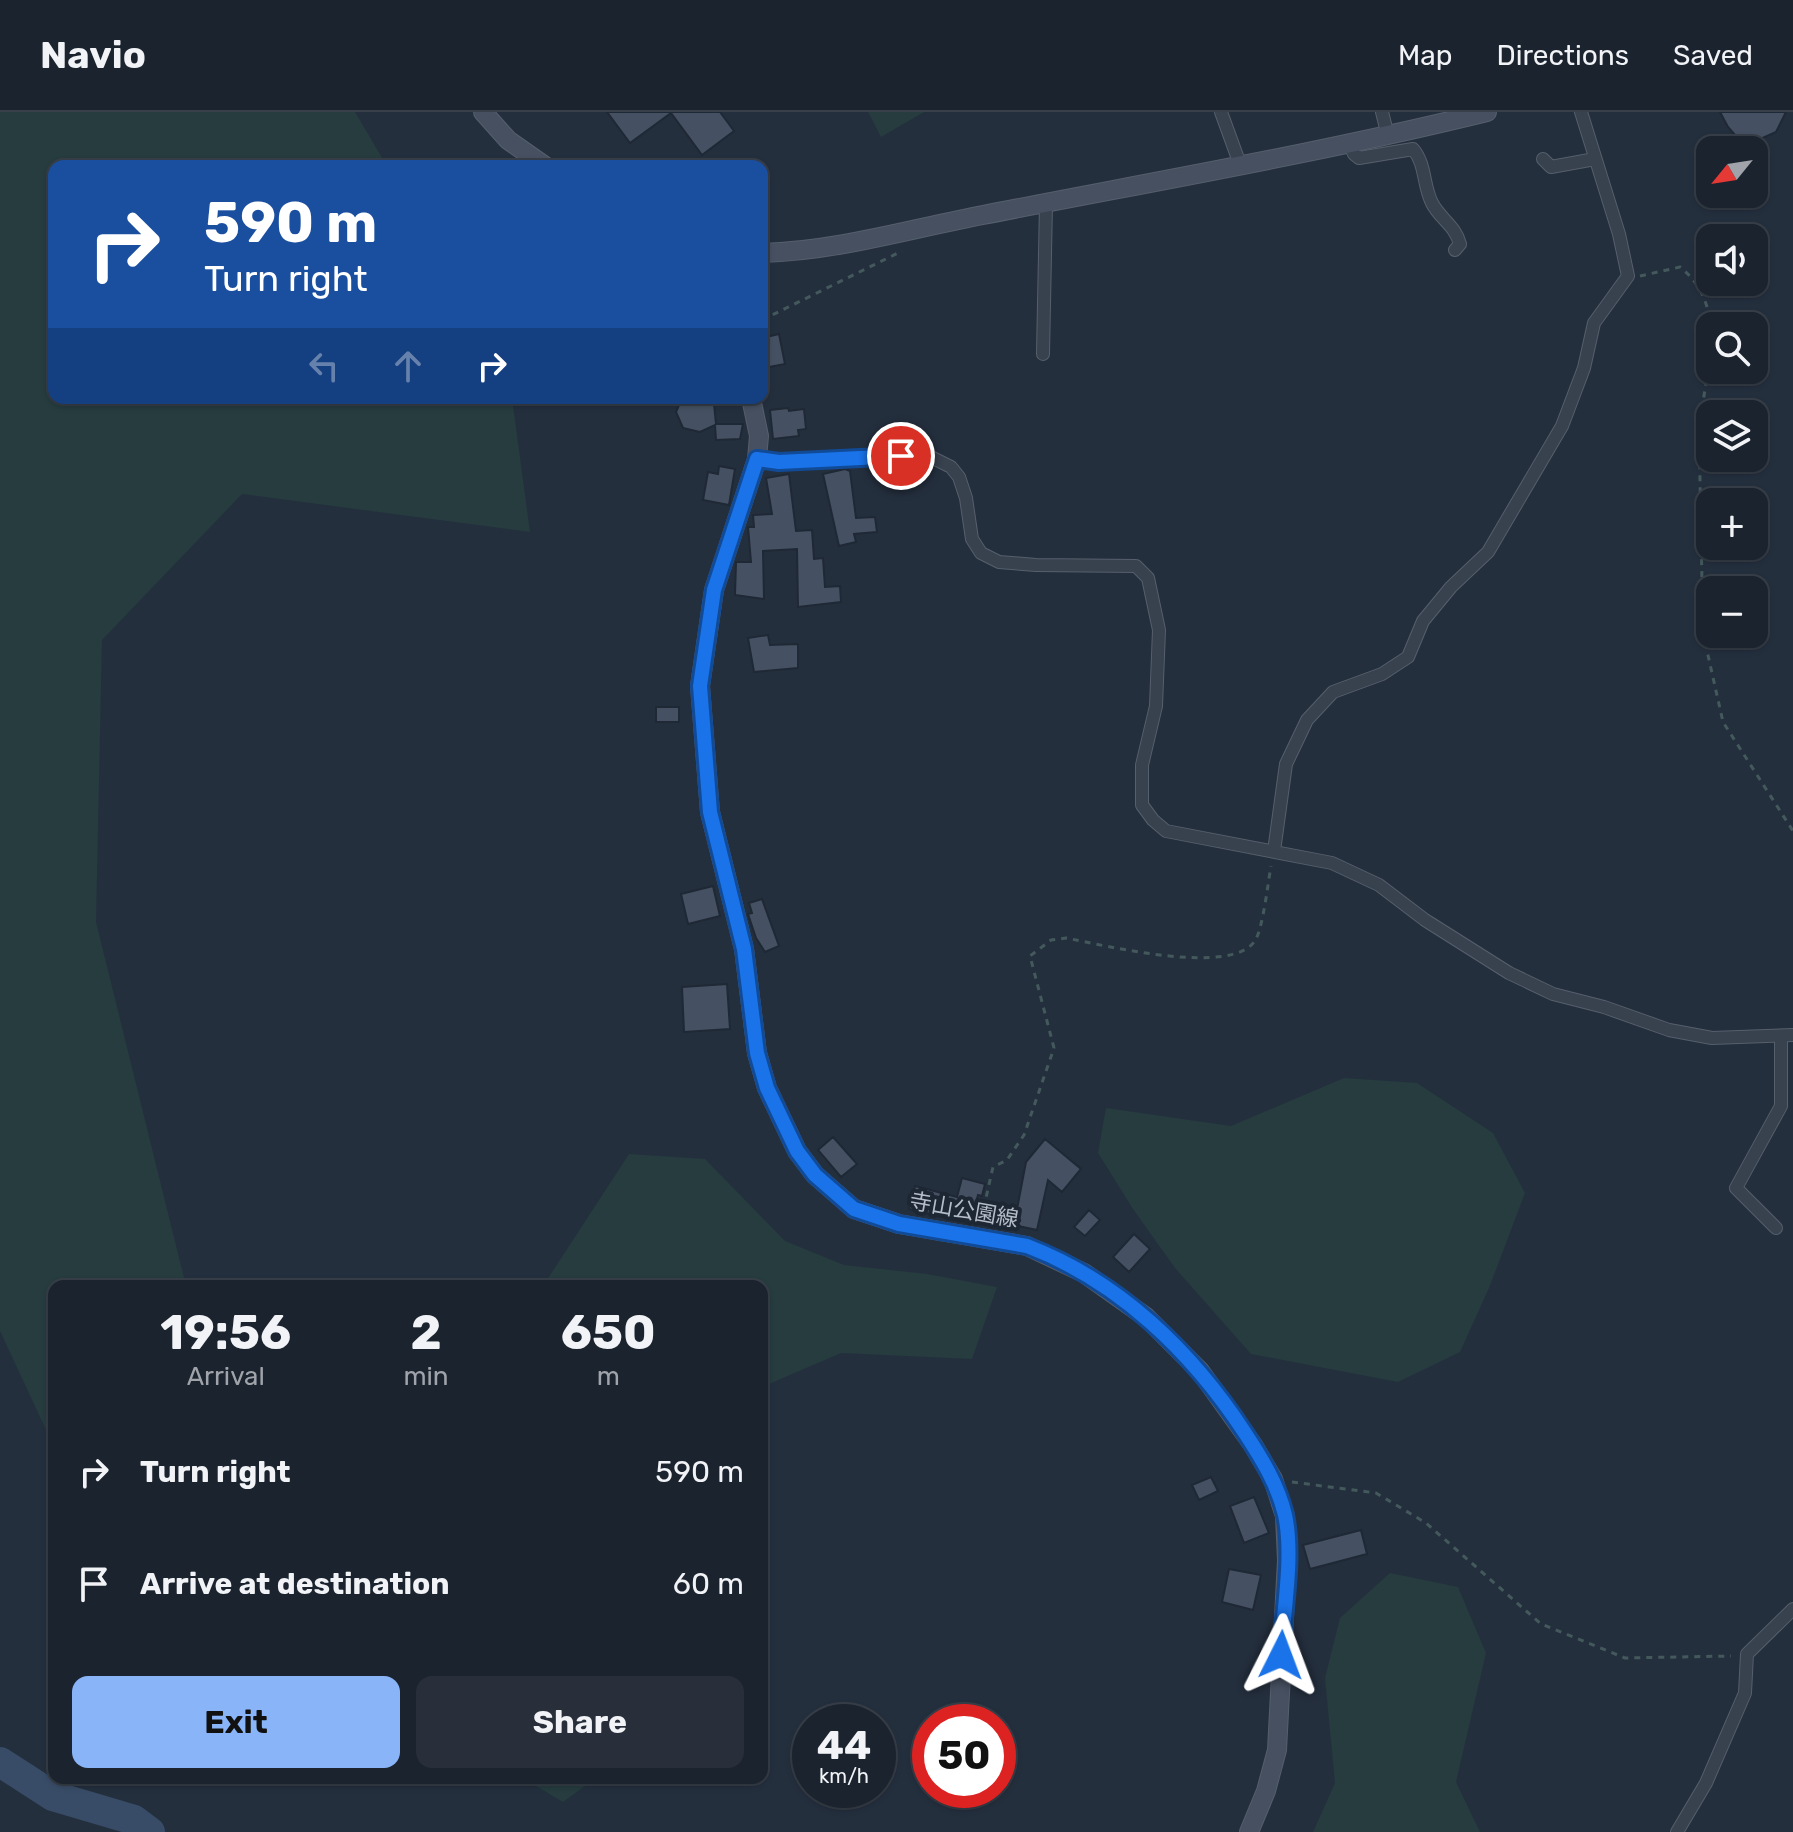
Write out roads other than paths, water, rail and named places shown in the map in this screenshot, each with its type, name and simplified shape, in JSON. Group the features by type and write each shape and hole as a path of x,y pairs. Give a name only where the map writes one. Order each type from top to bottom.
{"main road":[{"path":"483,112 508,140 536,160"},
{"path":"768,252 808,249 1241,167 1487,112"},
{"name":"寺山公園線","path":"752,404 759,436 757,459 714,590 700,686 710,812 744,949 757,1053 767,1088 797,1151 815,1175 854,1209 899,1224 1027,1246 1047,1253 1104,1286 1146,1317 1200,1371 1228,1407 1273,1479 1285,1516 1287,1560 1277,1750 1266,1791 1249,1832"}],"street":[{"path":"1221,112 1241,167"},
{"path":"1382,112 1388,136"},
{"path":"1274,851 1286,764 1307,720 1333,692 1382,674 1408,657 1423,621 1451,587 1488,552 1562,426 1584,368 1594,323 1628,276 1619,234 1581,112"},
{"path":"1350,145 1359,158 1413,149 1420,157 1433,206 1456,230 1460,244 1455,250"},
{"path":"1543,159 1551,167 1595,159"},
{"path":"1043,354 1046,204"},
{"path":"757,459 779,462 927,455 951,467 959,477 972,539 981,553 999,562 1136,566 1148,578 1159,630 1156,706 1142,765 1142,805 1166,831 1332,863 1379,885 1461,943 1509,973 1553,994 1604,1007 1669,1030 1712,1038 1787,1036 1781,1106 1736,1188 1776,1228"},
{"path":"1677,1832 1706,1783 1745,1693 1747,1654 1793,1609"}],"waterway":[{"path":"0,1762 53,1796 134,1820 150,1832"}]}
